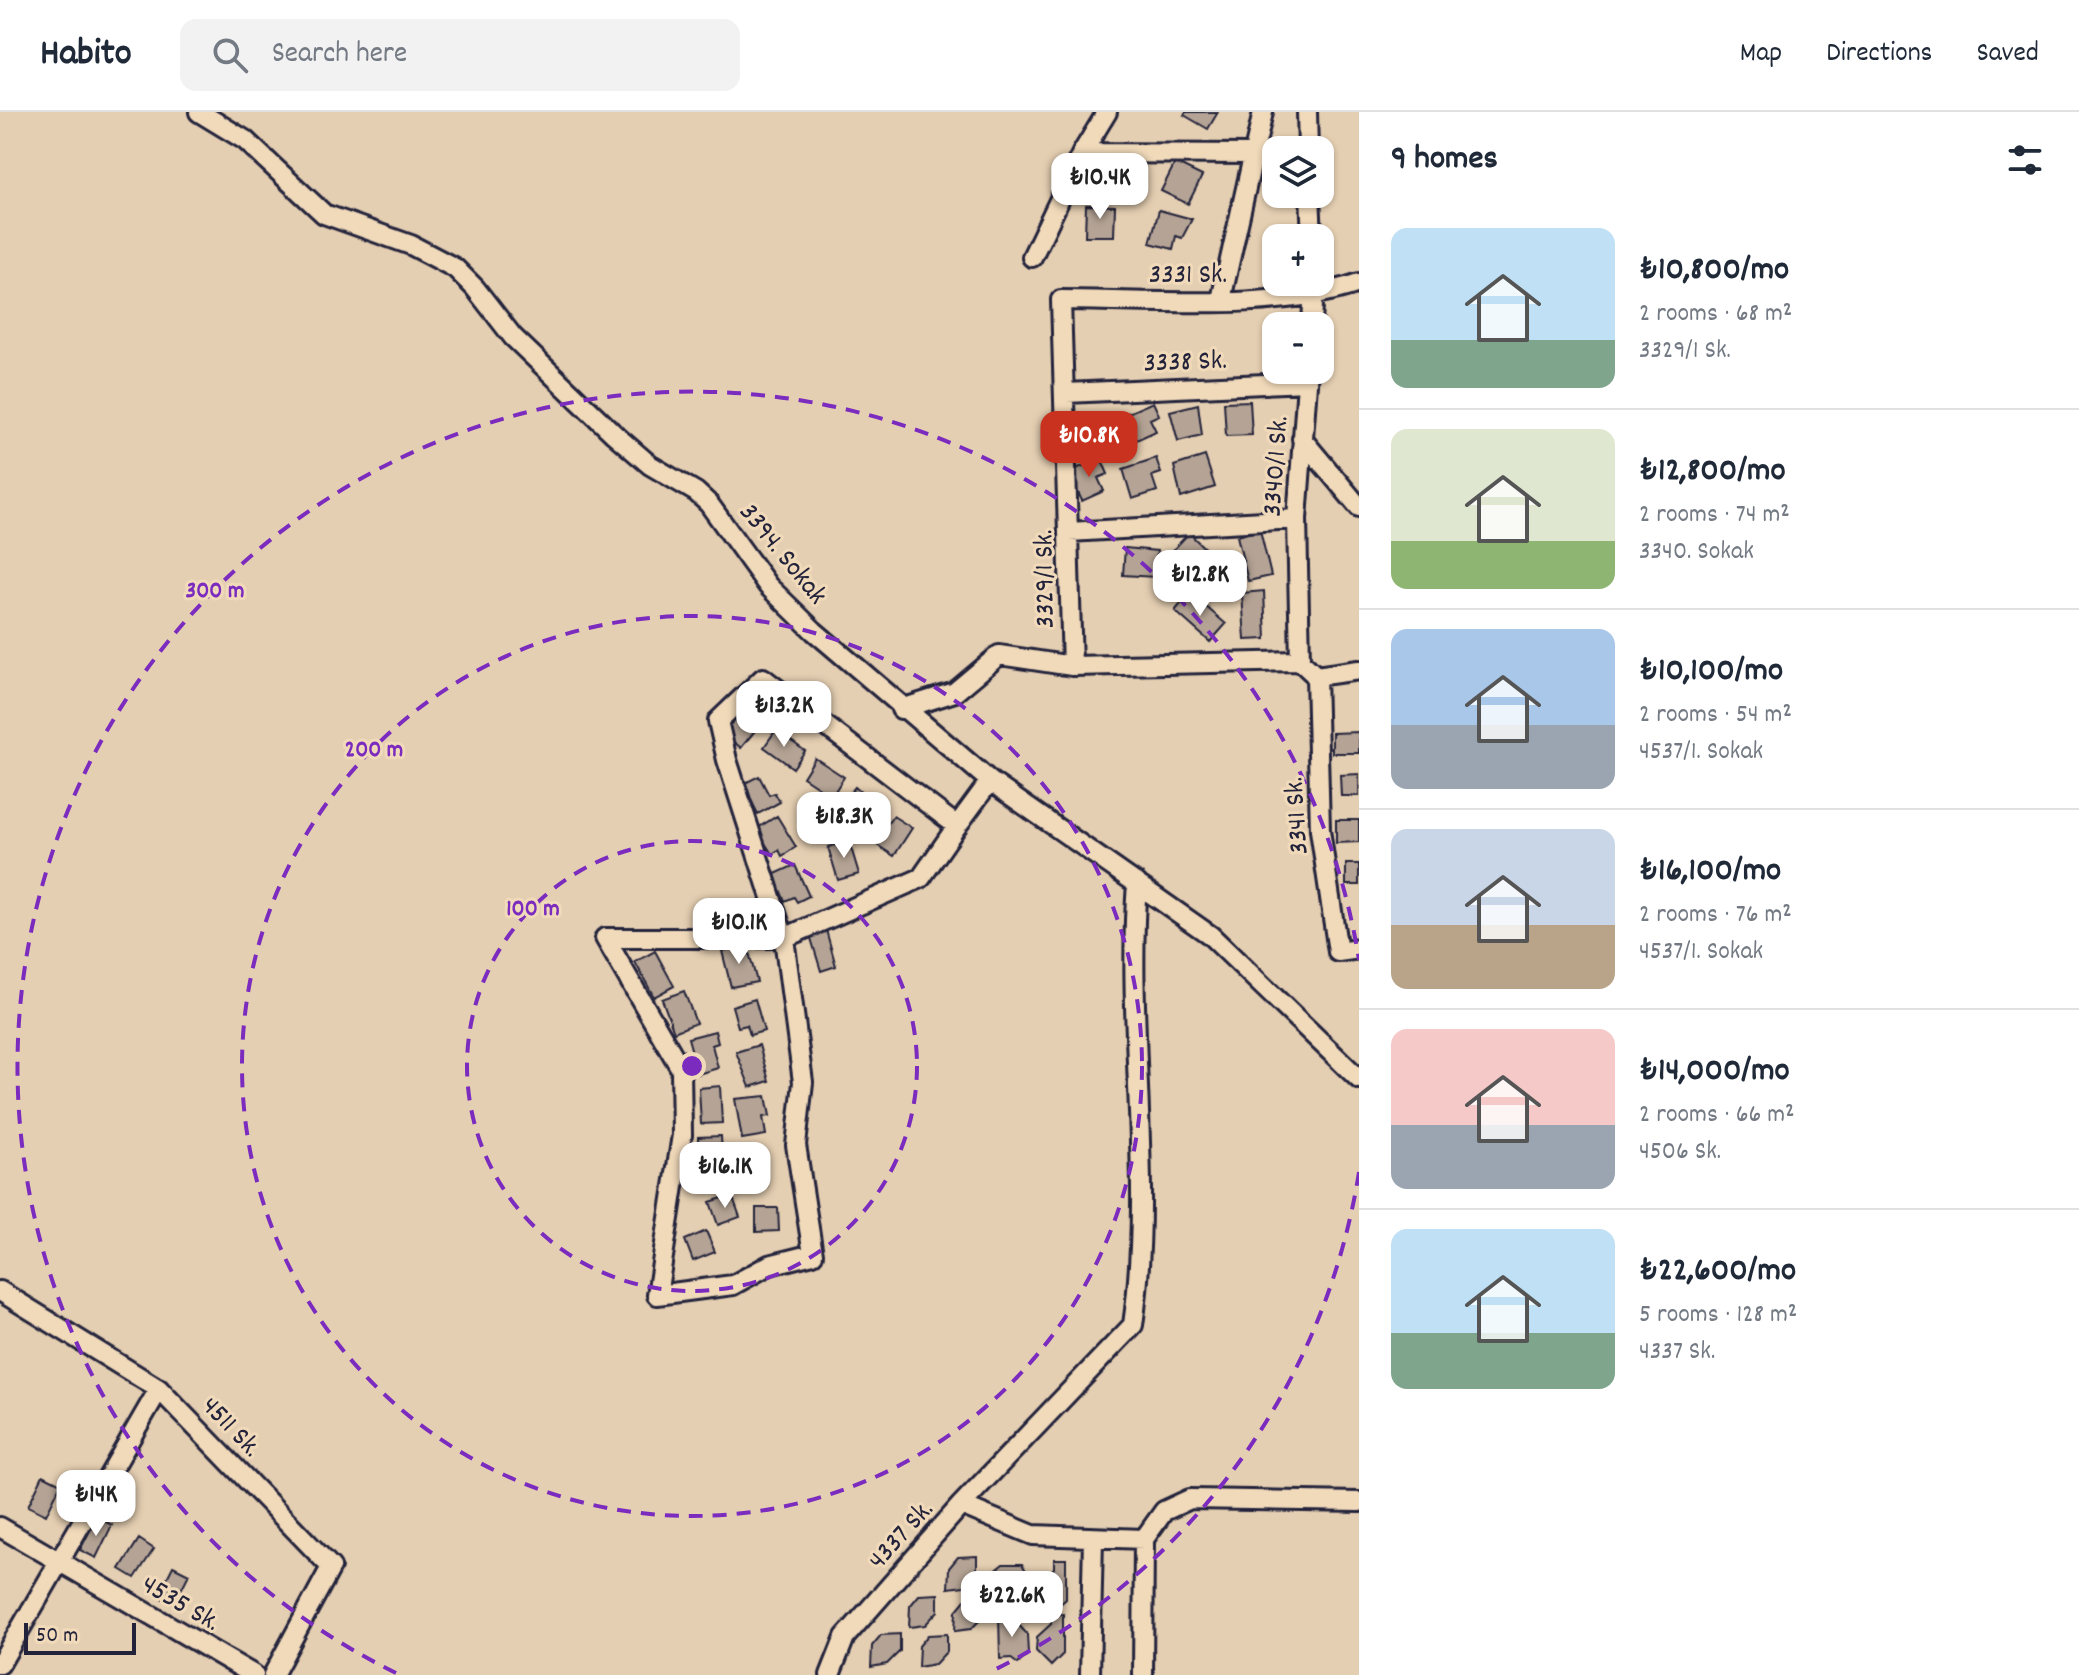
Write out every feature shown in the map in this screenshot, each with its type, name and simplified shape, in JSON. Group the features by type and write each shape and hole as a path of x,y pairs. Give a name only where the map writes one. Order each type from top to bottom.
{"street":[{"name":"3394. Sokak","path":"199,112 245,140 324,214 411,245 455,268 475,288 513,337 623,443 709,504 768,586 901,709 990,781 1210,935 1359,1079"},
{"path":"1032,257 1082,153 1107,112"},
{"path":"1221,300 1251,154 1263,112"},
{"path":"1307,112 1308,136"},
{"path":"1082,153 1251,154"},
{"name":"3331 Sk.","path":"1334,287 1359,284"},
{"name":"3331 Sk.","path":"1061,300 1221,300 1262,295"},
{"name":"3329/1 Sk.","path":"1061,300 1072,666"},
{"name":"3338 Sk.","path":"1066,393 1262,379"},
{"name":"3340/1 Sk.","path":"1300,661 1297,519 1307,384"},
{"path":"1302,439 1359,507"},
{"path":"1069,532 1297,519"},
{"path":"901,709 955,692 999,655 1072,666 1300,661 1316,676 1359,670"},
{"name":"3341 Sk.","path":"1316,676 1320,830 1338,952 1359,949"},
{"path":"957,826 763,678 718,721 731,774 784,938 803,1082 796,1145 813,1254 769,1265 733,1285 657,1295 682,1135 681,1069 605,938 784,938 921,878 990,781"},
{"path":"961,1505 1133,1325 1138,1289 1139,1131 1133,931 1137,883"},
{"name":"4511 Sk.","path":"0,1291 159,1389 331,1567 273,1675"},
{"path":"0,1664 57,1560 159,1389"},
{"path":"1143,1675 1144,1539 1164,1511 1190,1499 1359,1502"},
{"name":"4337 Sk.","path":"830,1675 837,1652 850,1630 961,1505 1033,1535 1144,1539"},
{"name":"4535 Sk.","path":"0,1527 254,1675"},
{"path":"1090,1675 1093,1538"}],"building":[{"path":"1186,112 1218,112 1208,129 1184,115"},
{"path":"1096,161 1125,163 1123,193 1094,191"},
{"path":"1175,163 1202,176 1188,204 1161,191"},
{"path":"1086,205 1115,206 1114,236 1085,236"},
{"path":"1159,210 1192,219 1182,238 1176,236 1173,249 1150,243"},
{"path":"1250,401 1252,435 1226,436 1224,402"},
{"path":"1153,402 1159,415 1150,419 1156,431 1132,442 1121,416"},
{"path":"1198,404 1202,435 1178,441 1170,411"},
{"path":"1205,456 1215,487 1181,498 1174,466"},
{"path":"1101,458 1108,474 1098,478 1104,491 1082,501 1069,472"},
{"path":"1156,458 1161,473 1152,476 1157,491 1132,499 1123,469"},
{"path":"1260,530 1271,576 1248,581 1237,536"},
{"path":"1189,533 1224,567 1207,584 1173,550"},
{"path":"1125,548 1157,551 1155,577 1123,575"},
{"path":"1264,591 1266,639 1245,640 1242,593"},
{"path":"1190,593 1226,624 1210,642 1175,611"},
{"path":"746,708 762,722 741,748 721,731"},
{"path":"776,730 805,751 793,768 764,747"},
{"path":"1359,732 1359,753 1332,753 1332,733"},
{"path":"815,758 844,777 832,796 803,777"},
{"path":"1359,774 1359,796 1341,796 1340,775"},
{"path":"759,776 769,795 775,793 780,802 758,814 743,784"},
{"path":"855,787 880,809 871,819 866,815 861,821 841,804"},
{"path":"777,816 796,847 782,856 779,850 772,854 756,829"},
{"path":"893,816 912,828 894,856 874,843"},
{"path":"1336,820 1359,820 1359,842 1336,843"},
{"path":"849,841 859,874 838,880 828,847"},
{"path":"1346,864 1359,864 1359,885 1346,885"},
{"path":"795,865 809,896 797,902 794,897 785,901 773,875"},
{"path":"826,930 836,966 821,971 810,935"},
{"path":"747,945 757,982 731,987 722,951"},
{"path":"655,951 674,986 654,997 635,962"},
{"path":"684,991 696,1023 674,1032 662,999"},
{"path":"755,999 764,1031 750,1035 747,1025 738,1027 732,1006"},
{"path":"715,1031 718,1043 712,1045 718,1068 698,1074 688,1038"},
{"path":"759,1045 769,1081 750,1087 736,1052"},
{"path":"720,1086 722,1123 701,1124 699,1088"},
{"path":"766,1096 770,1116 763,1117 766,1135 742,1139 735,1099"},
{"path":"721,1136 723,1171 700,1172 698,1137"},
{"path":"765,1153 767,1186 745,1183 743,1155"},
{"path":"732,1195 740,1217 718,1225 710,1202"},
{"path":"756,1208 778,1208 779,1231 756,1232"},
{"path":"706,1231 715,1252 693,1261 685,1240"},
{"path":"43,1475 61,1484 46,1515 28,1506"},
{"path":"97,1517 112,1525 96,1558 80,1550"},
{"path":"139,1539 154,1549 135,1578 120,1569"},
{"path":"977,1556 977,1573 964,1586 948,1588 949,1568 958,1557"},
{"path":"1054,1559 1066,1559 1066,1599 1053,1610 1039,1595 1039,1581 1054,1568"},
{"path":"1003,1564 1022,1564 1031,1579 1019,1589 1003,1589 989,1575"},
{"path":"173,1566 189,1574 174,1604 158,1596"},
{"path":"938,1594 938,1611 925,1625 909,1627 910,1606 919,1595"},
{"path":"983,1599 984,1616 971,1629 955,1631 956,1611 965,1600"},
{"path":"1016,1613 1016,1622 1027,1634 1028,1654 1018,1664 1010,1658 1000,1659 999,1615"},
{"path":"1063,1614 1063,1654 1051,1666 1036,1651 1037,1637 1051,1624 1051,1615"},
{"path":"900,1634 900,1651 887,1664 871,1667 872,1646 881,1635"},
{"path":"947,1634 947,1651 935,1664 918,1667 919,1646 928,1635"}]}
